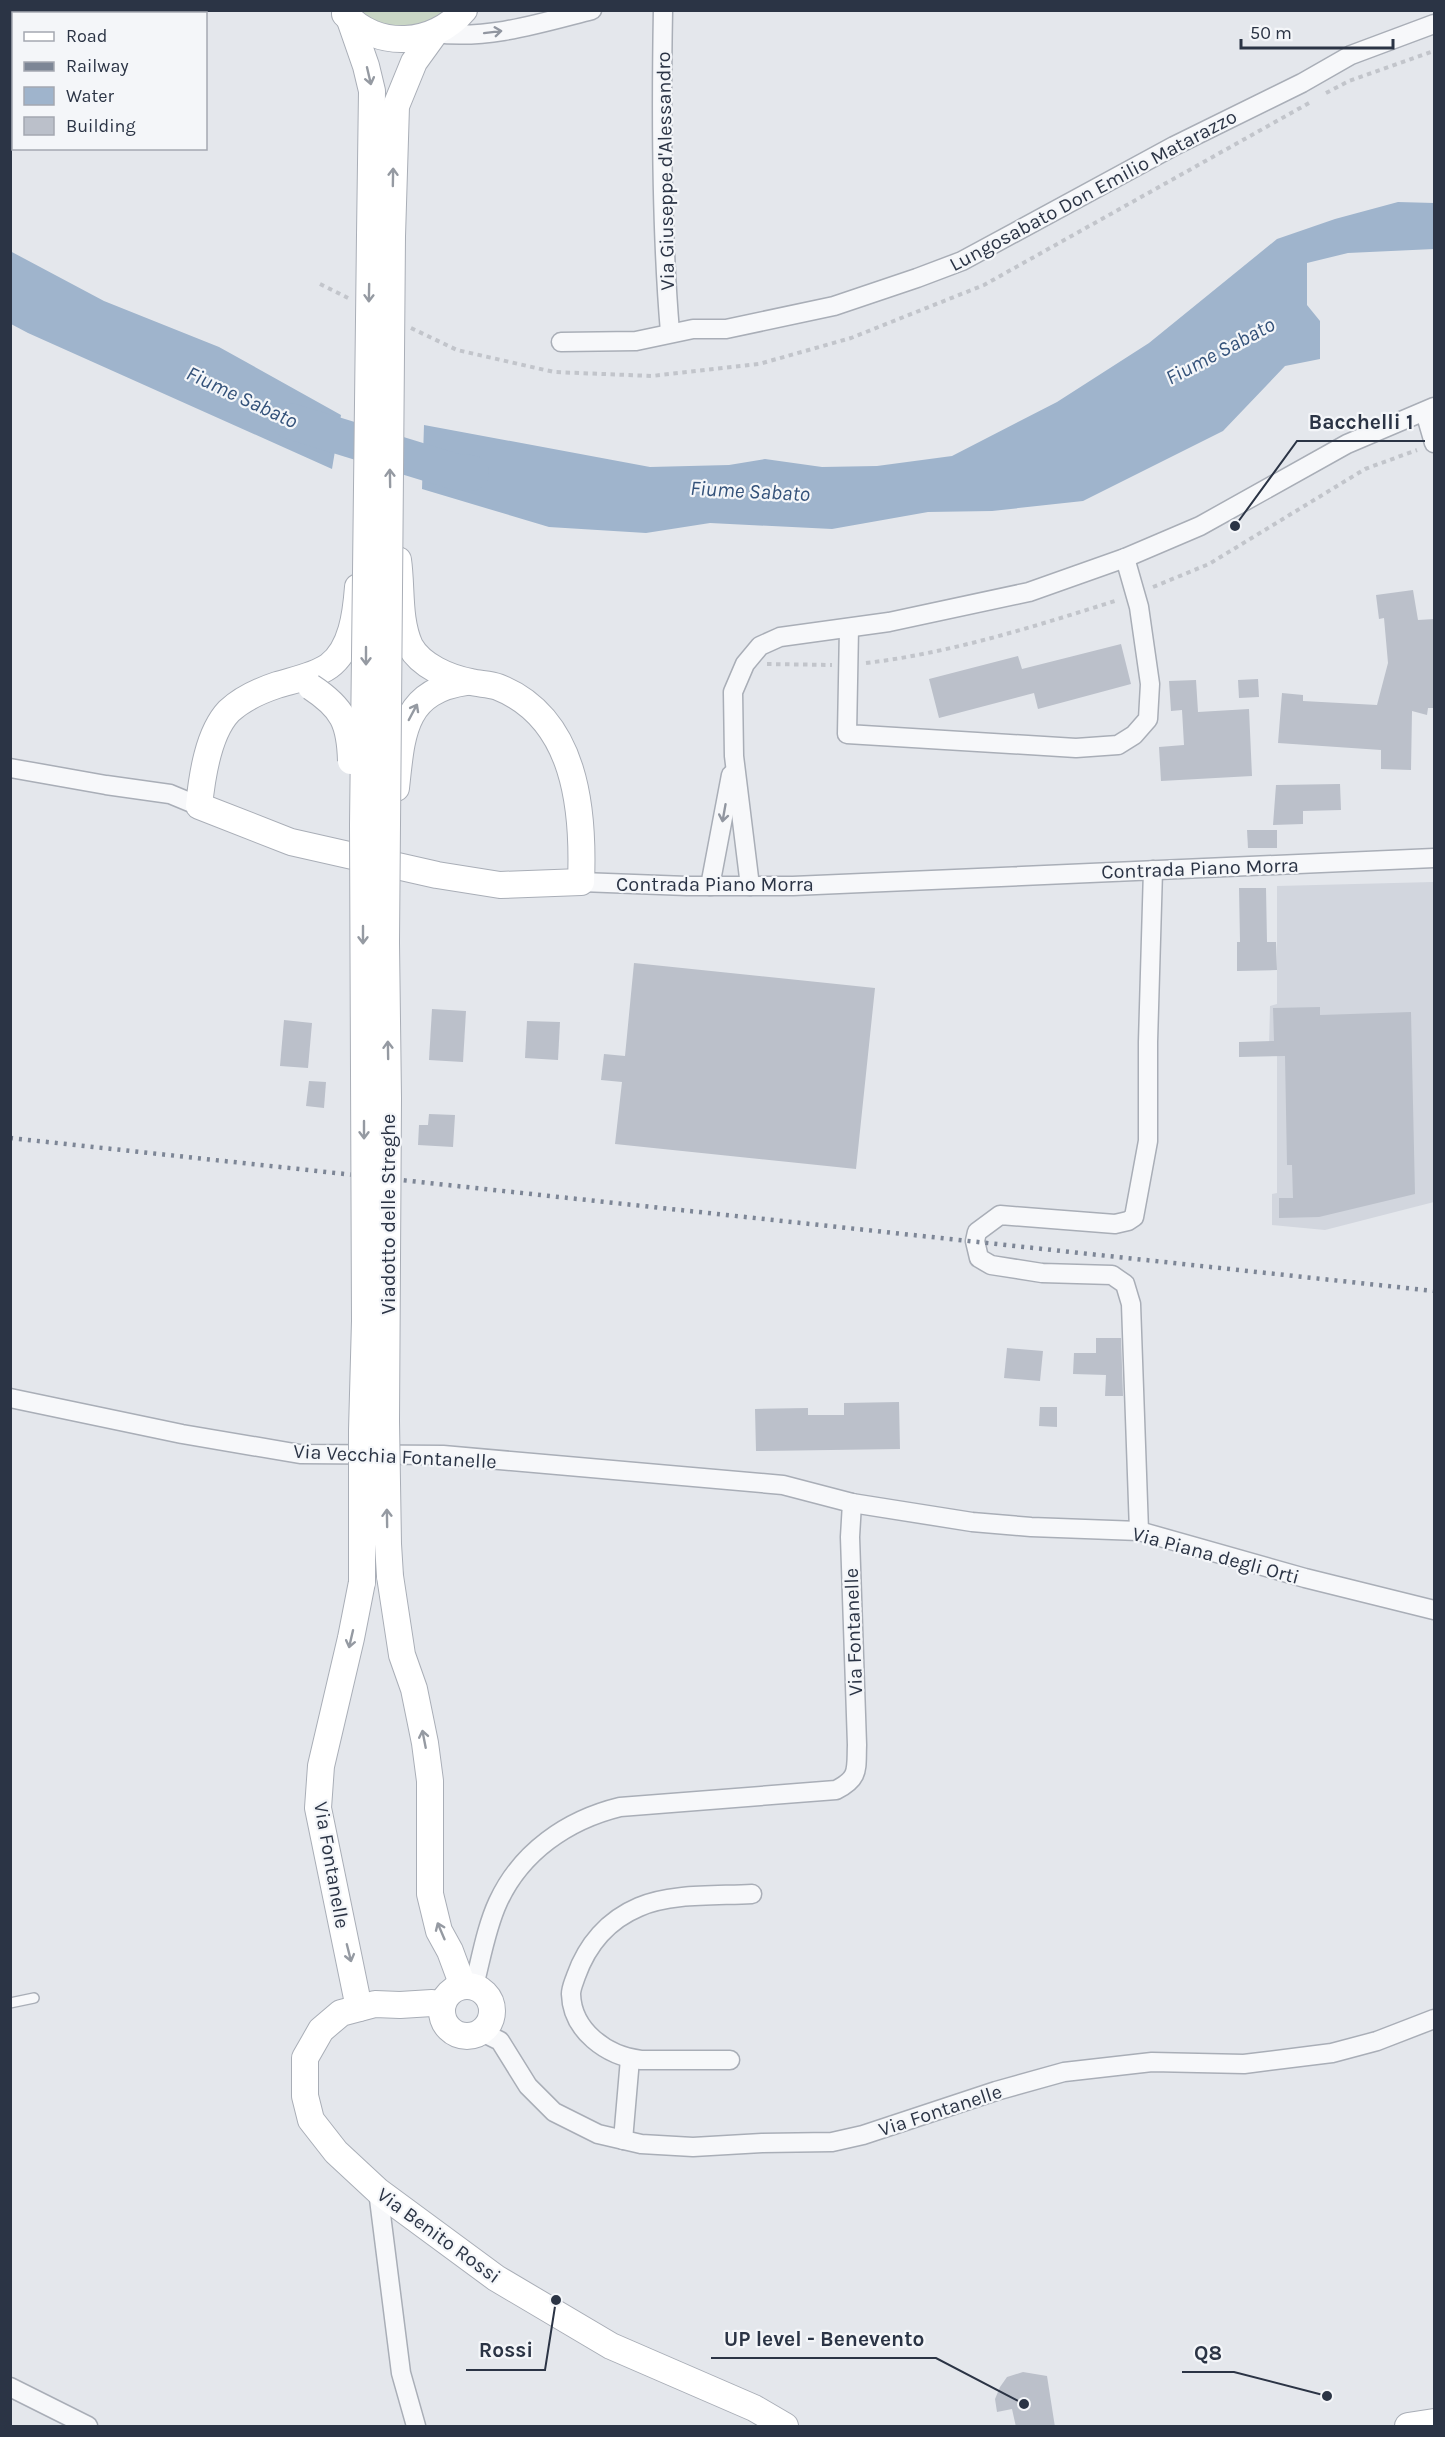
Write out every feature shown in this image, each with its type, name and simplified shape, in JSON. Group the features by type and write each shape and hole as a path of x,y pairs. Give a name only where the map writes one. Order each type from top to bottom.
{"main road":[{"path":"346,15 369,33 391,39 414,39 435,33 456,20 464,10"},
{"path":"346,15 366,66 372,91 381,235 390,516 389,851"},
{"path":"199,806 201,784 211,742 228,712 255,692 285,683 311,681 329,666 350,634 358,592 366,500 381,235 396,106 414,62 435,33"},
{"path":"363,890 366,500"},
{"path":"390,516 400,574 404,624 411,647 431,668 455,681 497,686 527,704 551,727 567,759 576,789 583,845 581,882"},
{"path":"311,681 344,718 350,735 352,822 363,890"},
{"path":"389,851 404,733 413,708 426,695 455,681"},
{"name":"Contrada Piano Morra","path":"199,806 291,842 437,874 500,885 581,882"},
{"name":"Viadotto delle Streghe","path":"389,851 386,943 388,1110 386,1432 390,1576 402,1655 414,1689 429,1771 430,1893 439,1931 469,1986"},
{"name":"Via Fontanelle","path":"359,2008 318,1808 321,1766 362,1582 365,1321 363,890"},
{"path":"469,1986 487,1995 493,2010 488,2026 482,2032 466,2036 450,2030 442,2015 442,2007 449,1993 469,1986"},
{"name":"Via Benito Rossi","path":"442,2007 432,2002 400,2005 375,2004 341,2013 321,2030 305,2058 305,2096 311,2120 336,2152 378,2191 496,2278 566,2321 611,2346 754,2408 785,2427"},
{"path":"1408,2427 1434,2422"}],"street":[{"path":"435,33 459,36 517,29 592,10"},
{"name":"Via Giuseppe d'Alessandro","path":"663,10 661,98 666,290 670,332"},
{"name":"Lungosabato Don Emilio Matarazzo","path":"561,342 636,341 670,332 726,328 834,306 962,261 1174,146 1351,55 1434,24"},
{"path":"750,886 734,756 733,692 745,664 760,646 780,637 889,622 1029,592 1125,558 1200,526 1347,444 1430,410 1434,443"},
{"path":"849,628 847,734 1076,748 1118,745 1134,735 1148,719 1150,684 1138,607 1125,558"},
{"path":"710,886 734,756"},
{"name":"Contrada Piano Morra","path":"10,768 170,794 199,806"},
{"name":"Contrada Piano Morra","path":"581,882 793,886 1434,858"},
{"path":"1138,1531 1131,1304 1125,1284 1112,1275 1042,1273 991,1265 979,1258 975,1241 976,1232 1000,1215 1115,1224 1134,1217 1148,1141 1148,1042 1153,870"},
{"name":"Via Vecchia Fontanelle","path":"10,1398 182,1434 300,1454 443,1455 783,1485 852,1503"},
{"name":"Via Piana degli Orti","path":"852,1503 972,1522 1030,1527 1138,1531 1305,1578 1434,1610"},
{"name":"Via Fontanelle","path":"469,1986 497,1903 516,1870 541,1846 566,1827 594,1813 620,1807 836,1790 850,1783 856,1770 857,1745 850,1537 852,1503"},
{"path":"730,2060 630,2059 609,2052 592,2039 575,2015 571,1992 583,1957 595,1939 613,1921 637,1907 659,1900 753,1894"},
{"name":"Via Fontanelle","path":"482,2032 500,2041 528,2086 554,2112 598,2134 641,2144 693,2147 832,2142 863,2135 996,2091 1064,2072 1152,2062 1244,2064 1332,2053 1377,2041 1434,2019"},
{"path":"623,2140 630,2059"},
{"path":"378,2191 401,2373 416,2427"},
{"path":"10,2387 88,2427"}],"lane":[{"path":"10,2003 34,1998"}],"shaded area":[{"path":"1433,882 1434,1202 1325,1230 1272,1225 1272,1194 1277,1193 1277,1045 1269,1045 1270,1006 1277,1004 1277,886"}],"green space":[{"path":"359,11 447,11 425,23 403,27 380,23"}],"water":[{"path":"1398,202 1434,203 1434,249 1348,253 1307,263 1307,305 1320,321 1320,359 1285,366 1223,431 1083,501 992,511 928,512 832,529 710,523 646,533 549,527 422,489 424,425 650,467 729,465 765,459 822,467 877,466 952,456 1057,402 1149,343 1277,239 1335,219"},
{"path":"10,251 104,301 219,347 341,415 332,469 11,324"}],"building":[{"path":"1413,590 1418,620 1434,619 1434,708 1428,708 1427,715 1412,711 1411,770 1381,769 1381,750 1278,743 1282,693 1303,695 1303,701 1377,705 1388,663 1384,618 1379,619 1376,595"},
{"path":"1121,644 1131,684 1038,709 1034,693 939,718 929,679 1018,656 1022,669"},
{"path":"1258,679 1259,697 1239,698 1238,680"},
{"path":"1196,680 1198,712 1249,709 1252,776 1161,781 1159,747 1184,745 1182,710 1171,711 1169,681"},
{"path":"1340,784 1341,810 1303,811 1303,824 1273,825 1276,785"},
{"path":"1247,830 1277,830 1277,848 1248,848"},
{"path":"1239,888 1266,888 1267,942 1276,942 1277,970 1237,971 1237,942 1240,942"},
{"path":"634,963 875,988 856,1169 615,1144 622,1082 601,1080 604,1054 625,1056"},
{"path":"1320,1007 1320,1015 1411,1012 1415,1194 1319,1217 1279,1218 1279,1198 1293,1198 1292,1165 1287,1165 1285,1056 1239,1057 1239,1042 1274,1041 1273,1008"},
{"path":"432,1009 466,1011 463,1062 429,1060"},
{"path":"284,1020 312,1023 308,1068 280,1066"},
{"path":"527,1021 560,1022 558,1060 525,1058"},
{"path":"309,1081 326,1082 324,1108 306,1106"},
{"path":"429,1114 455,1115 453,1147 418,1145 419,1125 428,1125"},
{"path":"1096,1338 1121,1338 1123,1396 1105,1396 1106,1375 1073,1374 1074,1353 1096,1353"},
{"path":"1007,1348 1043,1351 1040,1381 1004,1378"},
{"path":"899,1402 900,1449 756,1451 755,1409 808,1408 808,1415 844,1415 844,1403"},
{"path":"1040,1407 1057,1407 1057,1427 1039,1426"},
{"path":"1023,2372 1047,2376 1055,2427 1016,2427 1012,2409 997,2412 995,2399 1000,2387 1007,2377"}],"waterway":[{"name":"Fiume Sabato","path":"290,421 456,472 471,473"}],"railway":[{"path":"10,1138 1434,1291"}],"place":[{"name":"Bacchelli 1","path":"1235,526"},
{"name":"Rossi","path":"556,2300"},
{"name":"Q8","path":"1327,2396"},
{"name":"UP level - Benevento","path":"1024,2404"}]}
